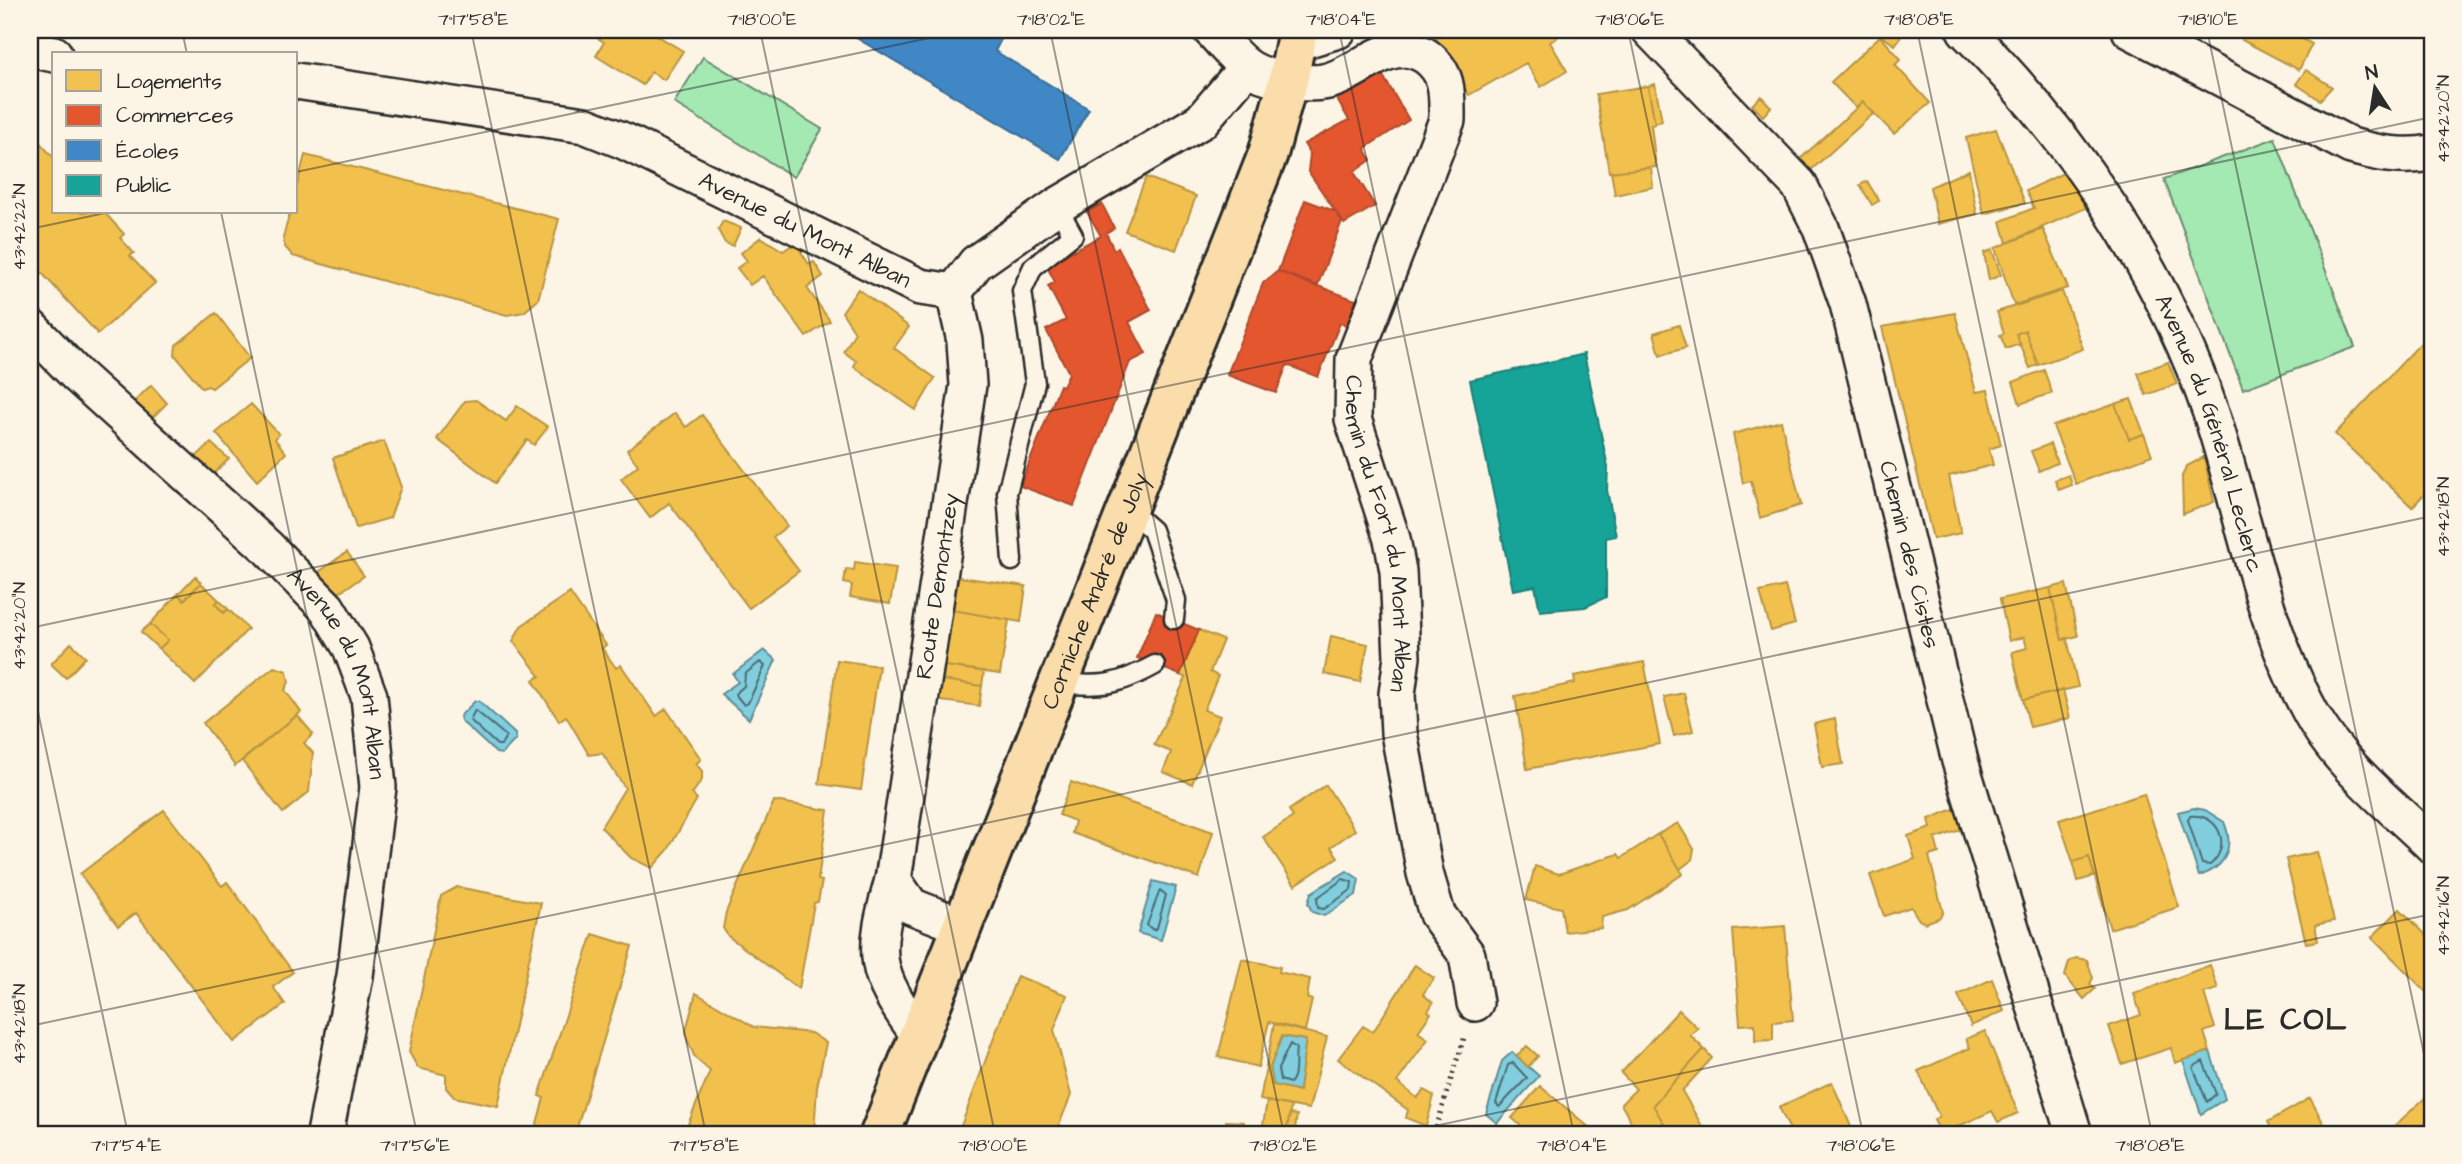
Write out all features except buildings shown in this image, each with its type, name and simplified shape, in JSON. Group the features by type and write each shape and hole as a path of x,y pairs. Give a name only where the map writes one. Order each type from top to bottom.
{"main road":[{"name":"Corniche André de Joly","path":"880,1134 1268,154 1288,81 1296,36"}],"street":[{"path":"954,292 976,262 1057,206 1201,121 1247,67 1211,30"},
{"path":"1296,36 1338,30"},
{"name":"Chemin des Cistes","path":"1650,30 1799,184 1821,229 1848,304 1960,761 2074,1134"},
{"name":"Avenue du Général Leclerc","path":"1965,30 2008,73 2076,157 2159,290 2210,412 2275,635 2312,715 2343,758 2432,845"},
{"path":"2130,30 2351,146 2382,155 2413,157 2432,153"},
{"name":"Chemin du Fort du Mont Alban","path":"1247,67 1288,81 1324,82 1397,48 1416,50 1437,65 1447,86 1447,120 1354,359 1353,419 1389,529 1398,571 1402,657 1397,694 1399,733 1425,873 1437,914 1467,955 1475,1003"},
{"path":"30,49 52,54"},
{"name":"Avenue du Mont Alban","path":"298,81 584,125 624,141 920,287 954,292"},
{"name":"Route Demontzey","path":"919,1035 893,1000 880,958 878,935 893,880 968,385 965,341 954,292"},
{"name":"Avenue du Mont Alban","path":"30,327 77,375 267,547 327,608 351,648 369,696 378,786 357,962 325,1134"},
{"path":"893,880 911,906 962,926"}],"lane":[{"path":"1012,561 1007,494 1035,383 1022,291 1033,267 1073,235 1057,206"},
{"path":"1129,510 1152,530 1176,600 1174,619"},
{"path":"1058,683 1092,687 1125,681 1155,665"}],"path":[{"path":"1434,1134 1475,1003"}],"green space":[{"path":"703,57 822,129 794,177 674,103"},
{"path":"2275,138 2355,347 2243,389 2164,179"}],"water":[{"path":"764,650 776,660 749,719 721,694 738,682 733,674"},
{"path":"475,701 479,701 515,734 516,739 502,754 496,753 461,721 460,716"},
{"path":"2194,808 2205,810 2224,822 2228,840 2228,848 2221,862 2199,876 2178,812"},
{"path":"1347,871 1359,879 1356,895 1324,916 1312,912 1308,903 1311,893"},
{"path":"1153,881 1176,887 1161,940 1138,933"},
{"path":"1282,1036 1306,1040 1299,1091 1273,1085 1270,1067"},
{"path":"2210,1051 2225,1099 2201,1114 2183,1060"},
{"path":"1512,1052 1539,1076 1497,1123 1486,1114 1502,1061"}],"district":[{"name":"LE COL","path":"2286,1020"}]}
